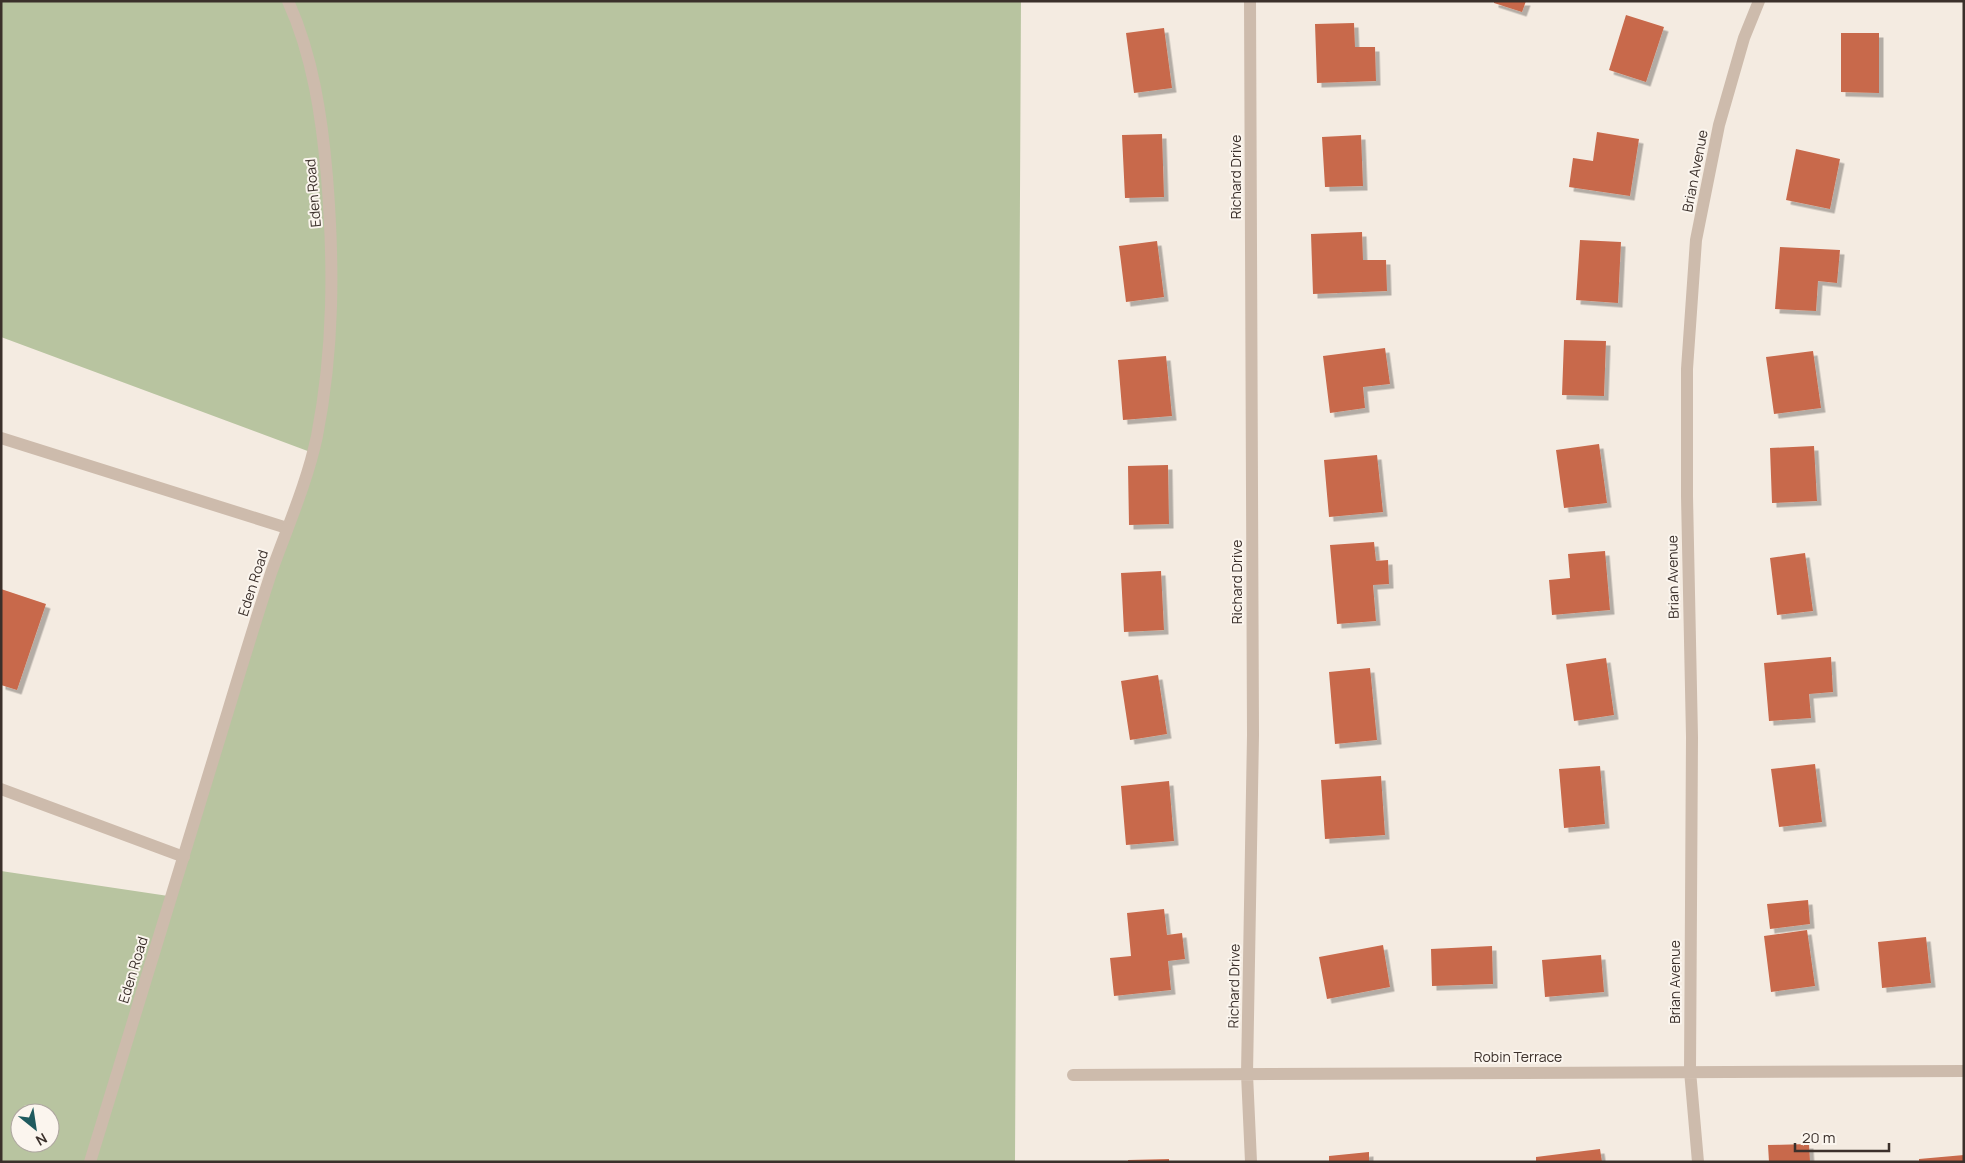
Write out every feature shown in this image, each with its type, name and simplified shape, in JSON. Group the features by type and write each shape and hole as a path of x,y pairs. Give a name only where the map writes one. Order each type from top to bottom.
{"street":[{"name":"Eden Road","path":"90,1162 268,585 306,474 316,437 326,377 333,305 332,247 324,141 312,73 288,1"},
{"name":"Richard Drive","path":"1250,1 1253,735 1247,1074 1251,1162"},
{"name":"Brian Avenue","path":"1698,1162 1690,1071 1692,736 1687,496 1688,359 1696,240 1720,126 1744,38 1759,1"},
{"path":"1,438 287,528"},
{"path":"1,789 184,857"},
{"name":"Robin Terrace","path":"1073,1075 1964,1071"}],"green space":[{"path":"1,1 1021,1 1015,1162 1,1162 1,871 175,897 313,453 1,337"}],"building":[{"path":"1494,1 1526,1 1522,12 1494,3"},
{"path":"1626,15 1664,27 1646,82 1609,70"},
{"path":"1354,23 1355,47 1375,47 1376,81 1317,83 1315,24"},
{"path":"1164,28 1172,88 1134,93 1126,33"},
{"path":"1841,33 1879,33 1879,93 1841,92"},
{"path":"1597,132 1639,139 1630,196 1569,187 1573,158 1593,161"},
{"path":"1162,134 1164,197 1125,198 1122,135"},
{"path":"1361,135 1363,186 1325,187 1322,137"},
{"path":"1796,149 1840,159 1830,209 1786,200"},
{"path":"1362,232 1363,260 1386,260 1387,291 1313,294 1311,234"},
{"path":"1580,240 1621,242 1618,303 1576,300"},
{"path":"1157,241 1164,297 1126,302 1119,246"},
{"path":"1780,247 1840,250 1837,283 1818,281 1816,311 1775,309"},
{"path":"1564,340 1606,341 1604,396 1562,395"},
{"path":"1385,348 1390,384 1363,387 1365,408 1330,413 1323,356"},
{"path":"1813,351 1821,408 1774,414 1766,357"},
{"path":"1166,356 1172,416 1123,420 1118,360"},
{"path":"1599,444 1607,503 1564,508 1556,450"},
{"path":"1814,446 1817,501 1772,503 1770,448"},
{"path":"1377,455 1383,512 1329,517 1324,460"},
{"path":"1168,465 1169,524 1129,525 1128,466"},
{"path":"1374,542 1376,561 1388,560 1389,584 1373,585 1376,621 1337,624 1330,545"},
{"path":"1605,551 1610,610 1552,615 1549,580 1570,578 1568,554"},
{"path":"1805,553 1813,611 1777,615 1770,558"},
{"path":"1161,571 1164,630 1124,632 1121,573"},
{"path":"1,589 46,604 17,690 1,685"},
{"path":"1831,657 1833,692 1809,694 1811,718 1769,721 1764,663"},
{"path":"1606,658 1614,715 1574,721 1566,664"},
{"path":"1370,668 1377,740 1335,744 1329,672"},
{"path":"1158,675 1167,734 1130,740 1121,681"},
{"path":"1815,764 1822,822 1779,827 1771,769"},
{"path":"1600,766 1605,824 1564,828 1559,769"},
{"path":"1381,776 1385,835 1325,839 1321,780"},
{"path":"1169,781 1174,841 1126,845 1121,786"},
{"path":"1808,900 1810,924 1770,929 1767,904"},
{"path":"1164,909 1167,935 1182,933 1185,959 1168,961 1171,990 1114,996 1110,958 1131,956 1127,913"},
{"path":"1807,930 1815,986 1771,992 1764,936"},
{"path":"1926,937 1931,983 1882,988 1878,942"},
{"path":"1383,945 1390,987 1327,999 1319,957"},
{"path":"1492,946 1493,984 1432,986 1431,949"},
{"path":"1601,955 1604,992 1545,997 1542,960"},
{"path":"1809,1144 1810,1162 1769,1162 1768,1145"},
{"path":"1600,1149 1602,1162 1536,1162 1536,1157"},
{"path":"1369,1152 1369,1162 1329,1162 1329,1156"},
{"path":"1964,1155 1964,1162 1919,1162 1919,1159"},
{"path":"1169,1159 1169,1162 1128,1162 1128,1160"}]}
